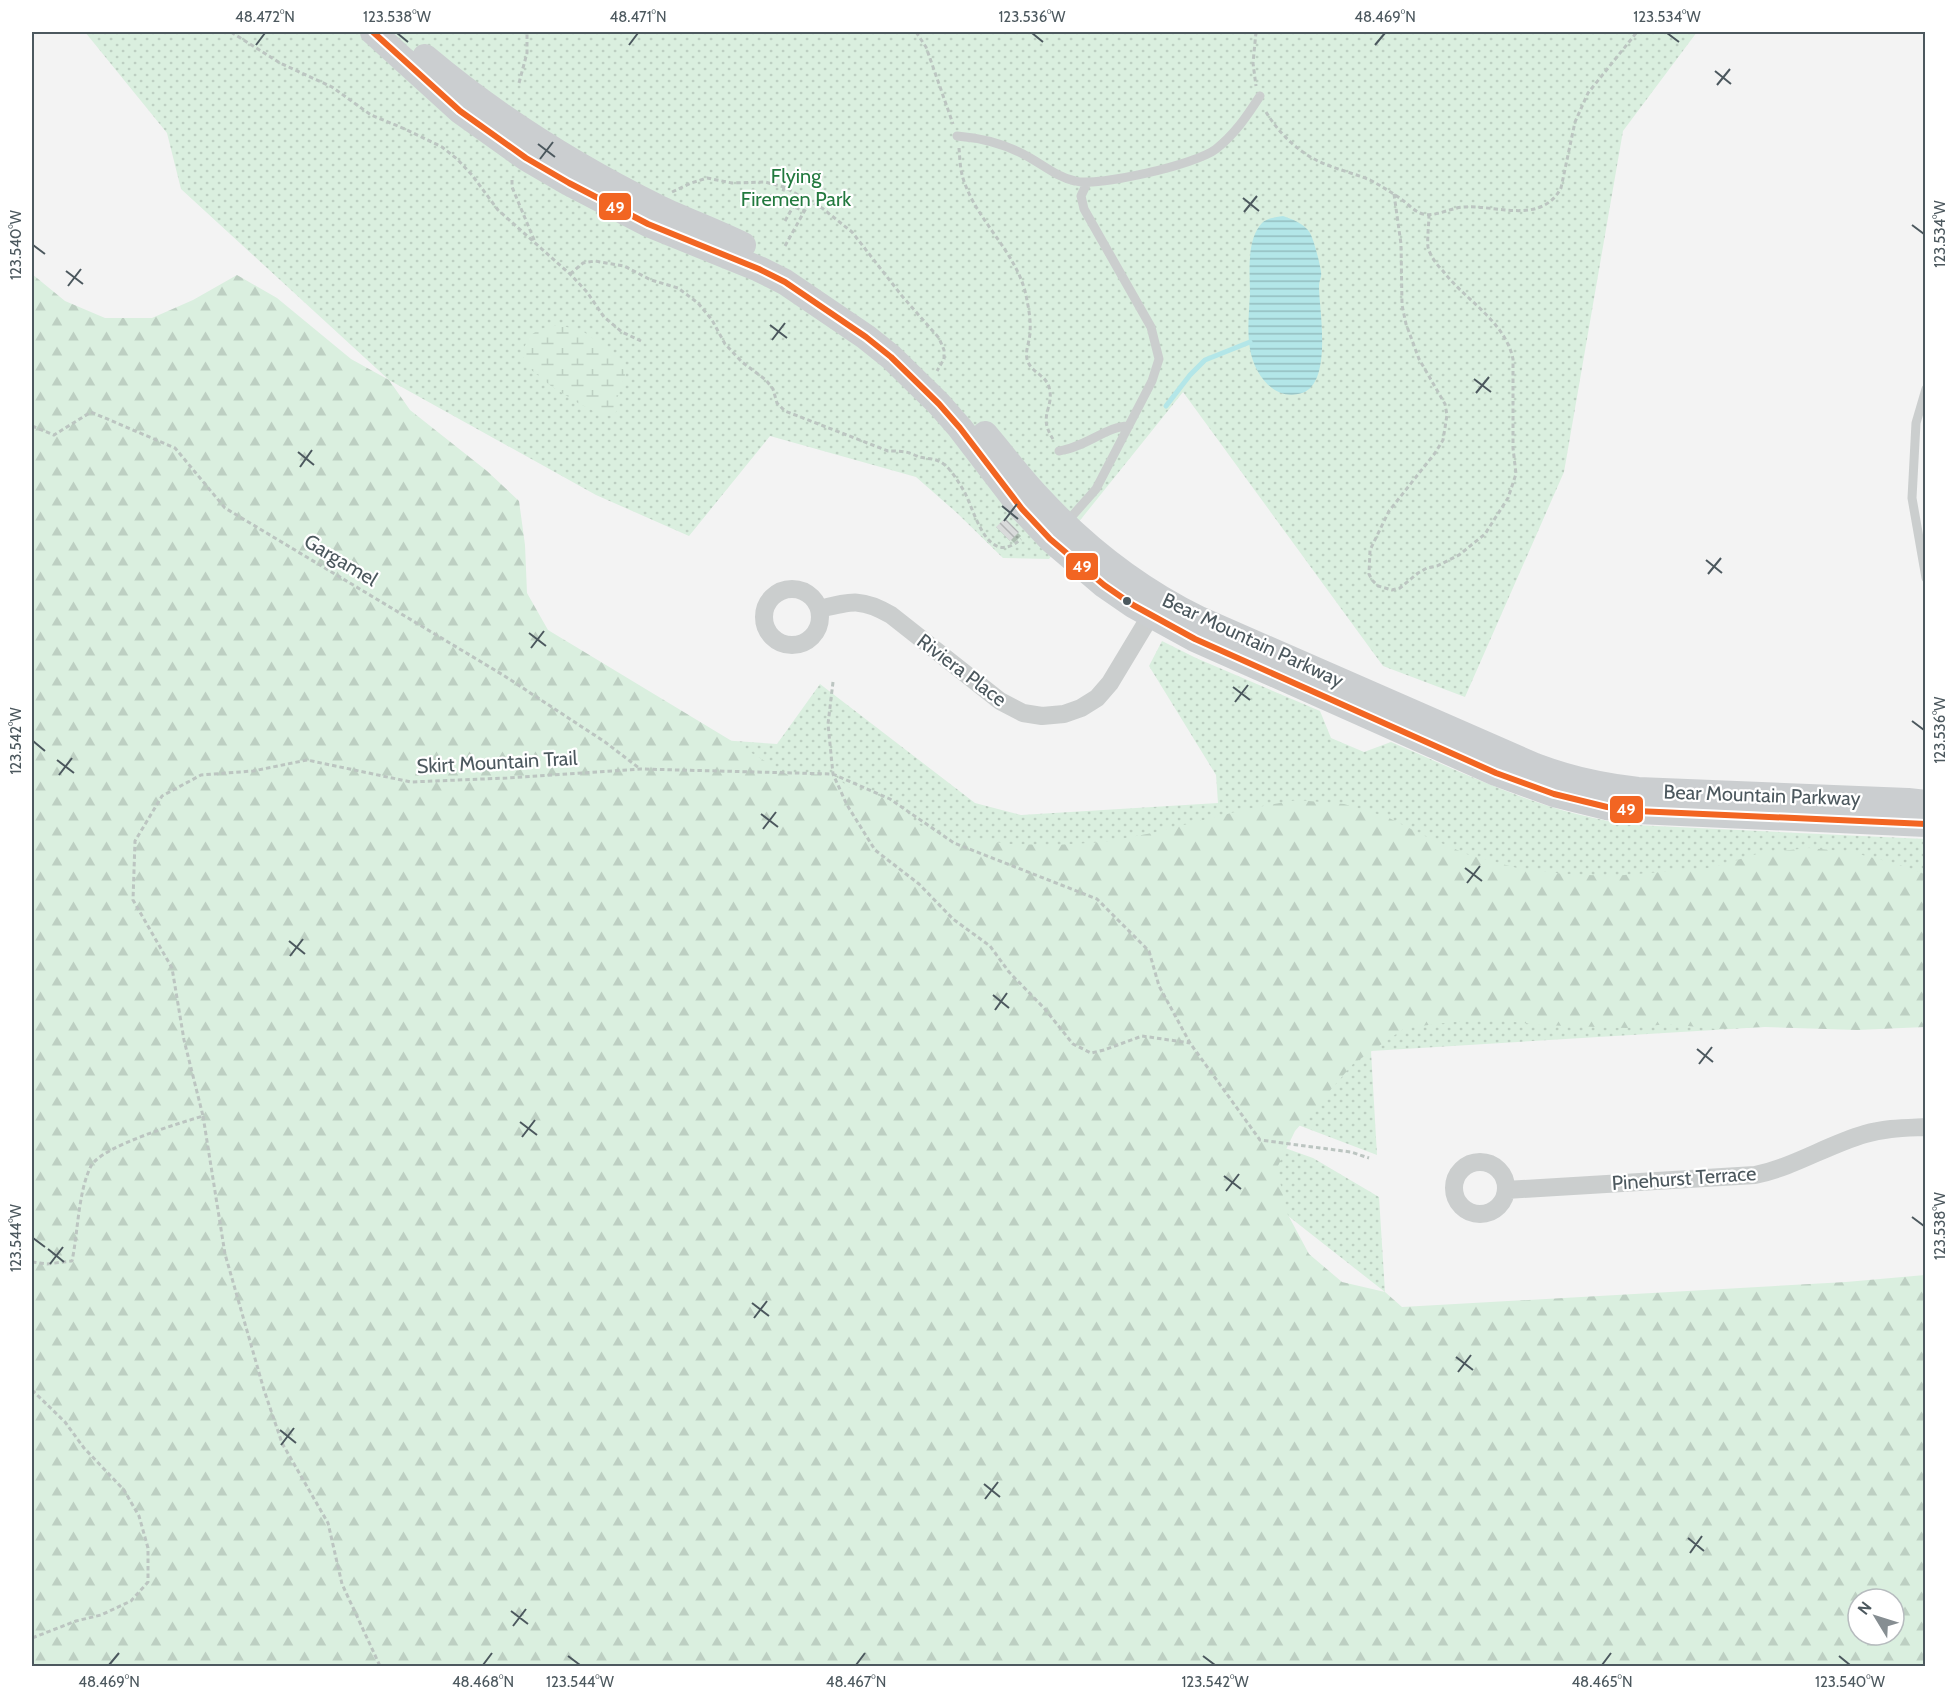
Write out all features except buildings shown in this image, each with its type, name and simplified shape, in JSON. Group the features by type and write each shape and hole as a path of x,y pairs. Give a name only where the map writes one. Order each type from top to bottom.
{"street":[{"name":"Bear Mountain Parkway","path":"373,32 460,111 526,158 568,183 648,224 759,269 785,282 866,337 891,357 939,404 1022,509 1050,539 1104,585 1156,607 1199,619 1450,730 1560,775 1611,787 1638,790 1908,801 1926,804"},
{"name":"Bear Mountain Parkway","path":"395,32 445,74 500,115 579,165 659,207 794,270 875,325 934,377 973,419 1037,497 1065,525 1195,639 1506,777 1554,794 1607,807 1637,811 1926,824"},
{"name":"Riviera Place","path":"820,609 858,602 875,606 891,615 1000,701 1023,713 1042,716 1064,714 1081,708 1097,698 1110,683 1156,607"},
{"name":"Pinehurst Terrace","path":"1506,1190 1755,1175 1771,1172 1863,1134 1881,1130 1926,1127"}],"lane":[{"path":"957,136 981,138 1003,145 1024,154 1063,177 1087,183 1105,182 1182,164 1207,154 1237,129 1260,96"},
{"path":"1065,525 1096,489 1152,381 1159,359 1151,327 1084,208 1081,196 1087,183"},
{"path":"1926,389 1916,423 1912,498 1926,578"},
{"path":"1059,451 1081,446 1120,426 1129,426"}],"path":[{"path":"231,32 280,63 332,87 371,116 442,147 457,159 498,210 570,274 614,327 641,341"},
{"path":"519,83 527,53 527,32"},
{"path":"916,32 926,46 957,136 965,184 977,208 998,237 1025,291 1030,321 1027,362 1049,387 1046,425 1059,451"},
{"path":"1256,32 1253,63 1255,82 1265,111 1273,124 1296,147 1317,161 1369,180 1394,194 1420,213 1429,214 1464,207 1512,212 1549,204 1561,188 1575,122 1588,93 1637,32"},
{"path":"671,194 691,183 707,178 732,183 765,182 783,187 833,216 852,232 902,296 939,338 944,350 944,359 934,377"},
{"path":"512,180 512,187 536,243"},
{"path":"783,187 781,201 804,212"},
{"path":"1394,194 1401,244 1402,305 1406,324 1419,359 1445,404 1447,425 1443,440 1435,453 1389,511 1370,550 1369,574 1372,580 1378,586 1392,590 1400,588 1427,568 1437,566 1459,555 1485,534 1508,498 1516,474 1513,448 1513,359 1510,349 1498,327 1455,286 1435,262 1428,249 1429,214"},
{"path":"785,246 810,201"},
{"path":"785,221 793,207"},
{"path":"570,274 583,263 595,261 624,266 651,280 678,288 698,303 712,320 725,344 742,362 766,380 773,389 777,403 786,411 888,451 906,452 936,459 946,465 964,492 978,527 995,545 1003,548 1012,546 1024,536"},
{"name":"Gargamel","path":"32,426 54,435 91,412 175,448 225,508 503,675 605,742 641,769"},
{"path":"833,682 828,723 833,774 847,806 875,850 919,884 953,919 990,946 1009,972 1044,1008 1073,1044 1091,1053 1142,1036 1190,1043"},
{"name":"Skirt Mountain Trail","path":"380,1666 342,1584 328,1523 282,1443 264,1390 225,1254 203,1116 184,1040 172,968 133,900 135,841 162,796 201,775 253,771 307,760 411,782 641,769 833,774"},
{"path":"833,774 890,799 954,843 1096,899 1149,951 1160,986 1190,1043 1260,1140 1351,1152 1369,1158"},
{"path":"32,1262 47,1264 72,1261 78,1219 92,1165 112,1149 164,1128 203,1116"},
{"path":"32,1390 64,1422 84,1448 124,1490 139,1516 148,1548 148,1582 131,1602 101,1615 76,1621 32,1638"}],"green space":[{"name":"Flying Firemen Park","path":"85,32 1697,32 1623,131 1564,472 1465,697 1383,666 1183,392 1049,559 1003,558 916,477 770,436 689,536 596,495 389,380 181,189 167,133"},
{"path":"32,274 65,301 105,318 152,318 193,300 237,275 277,298 351,359 389,380 410,410 487,471 519,501 525,545 527,593 548,630 788,775 833,774 848,787 890,799 910,820 954,843 964,838 1010,844 1055,845 1105,842 1152,833 1247,809 1297,800 1344,804 1387,817 1469,855 1517,868 1565,874 1612,876 1711,868 1760,853 1809,848 1851,852 1925,874 1925,1027 1857,1030 1765,1027 1716,1029 1669,1024 1626,1028 1541,1025 1497,1020 1452,1022 1405,1028 1353,1064 1295,1131 1277,1168 1287,1213 1309,1254 1342,1282 1385,1292 1402,1307 1846,1282 1925,1275 1925,1666 32,1666"},
{"path":"560,325 584,332 621,359 625,375 617,399 618,409 614,415 603,416 578,403 530,369 522,355 528,340 535,332"},
{"path":"1162,641 1320,711 1331,738 1364,752 1391,742 1481,781 1570,812 1635,825 1925,839 1925,1017 1371,1051 1377,1155 1277,1117 676,737 777,744 820,684 975,803 1021,815 1218,803 1216,775 1149,666"},
{"path":"1265,1141 1313,1158 1379,1197 1385,1292 1241,1179"}],"water":[{"path":"1283,216 1302,224 1310,233 1317,252 1321,274 1319,286 1322,344 1318,375 1312,386 1302,393 1292,395 1274,390 1256,368 1250,349 1248,322 1250,257 1253,238 1264,221"}],"waterway":[{"path":"1166,406 1205,360 1250,342"}],"transit line":[{"name":"49","path":"373,32 460,111 526,158 648,224 759,269 785,282 866,337 891,357 939,404 1022,509 1050,539 1104,585 1133,605 1195,639 1496,773 1554,794 1607,807 1637,811 1926,824"}]}
